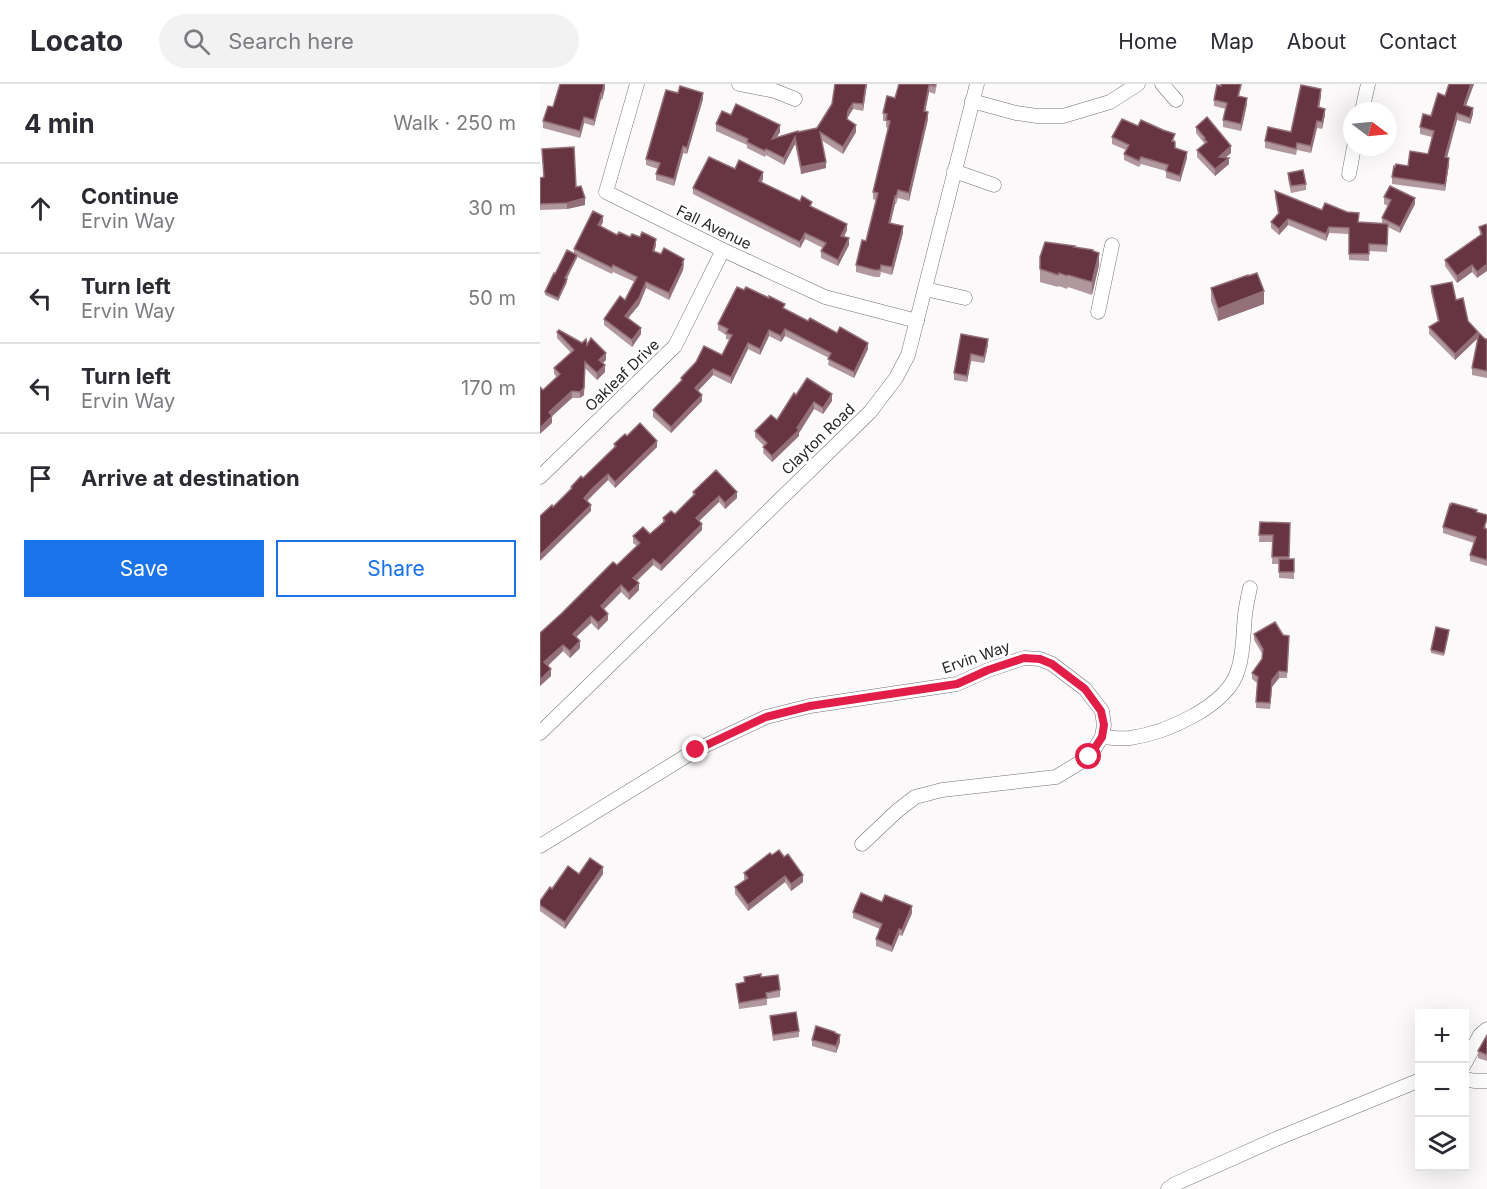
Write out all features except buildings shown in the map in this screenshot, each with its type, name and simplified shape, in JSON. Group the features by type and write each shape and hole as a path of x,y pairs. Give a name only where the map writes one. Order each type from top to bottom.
{"street":[{"name":"Fall Avenue","path":"637,84 606,192 825,297 917,321"},
{"path":"739,84 775,91 795,99"},
{"name":"Clayton Road","path":"540,733 870,412 896,378 908,355 977,84"},
{"path":"972,101 1016,113 1063,117 1110,102 1137,84"},
{"path":"1162,84 1176,100"},
{"path":"1364,102 1368,84"},
{"path":"1349,174 1352,156"},
{"path":"954,171 994,185"},
{"path":"1098,312 1113,245"},
{"name":"Oakleaf Drive","path":"540,477 675,346 723,250"},
{"path":"925,289 965,298"},
{"path":"862,844 915,797 942,790 1056,777 1089,757 1102,737 1128,738 1155,733 1204,711 1226,690 1238,673 1250,588"},
{"name":"Ervin Way","path":"540,846 696,750 766,717 810,706 957,684 988,670 1024,658 1040,659 1052,664 1085,689 1101,711 1104,725 1102,737"},
{"path":"1465,1063 1480,1035 1487,1029"},
{"path":"1469,1080 1487,1081"},
{"path":"1168,1189 1276,1139 1415,1082"}],"route":[{"path":"696,750 766,717 810,706 957,684 988,670 1024,658 1040,659 1052,664 1085,689 1101,711 1104,725 1102,737 1089,757"}]}
